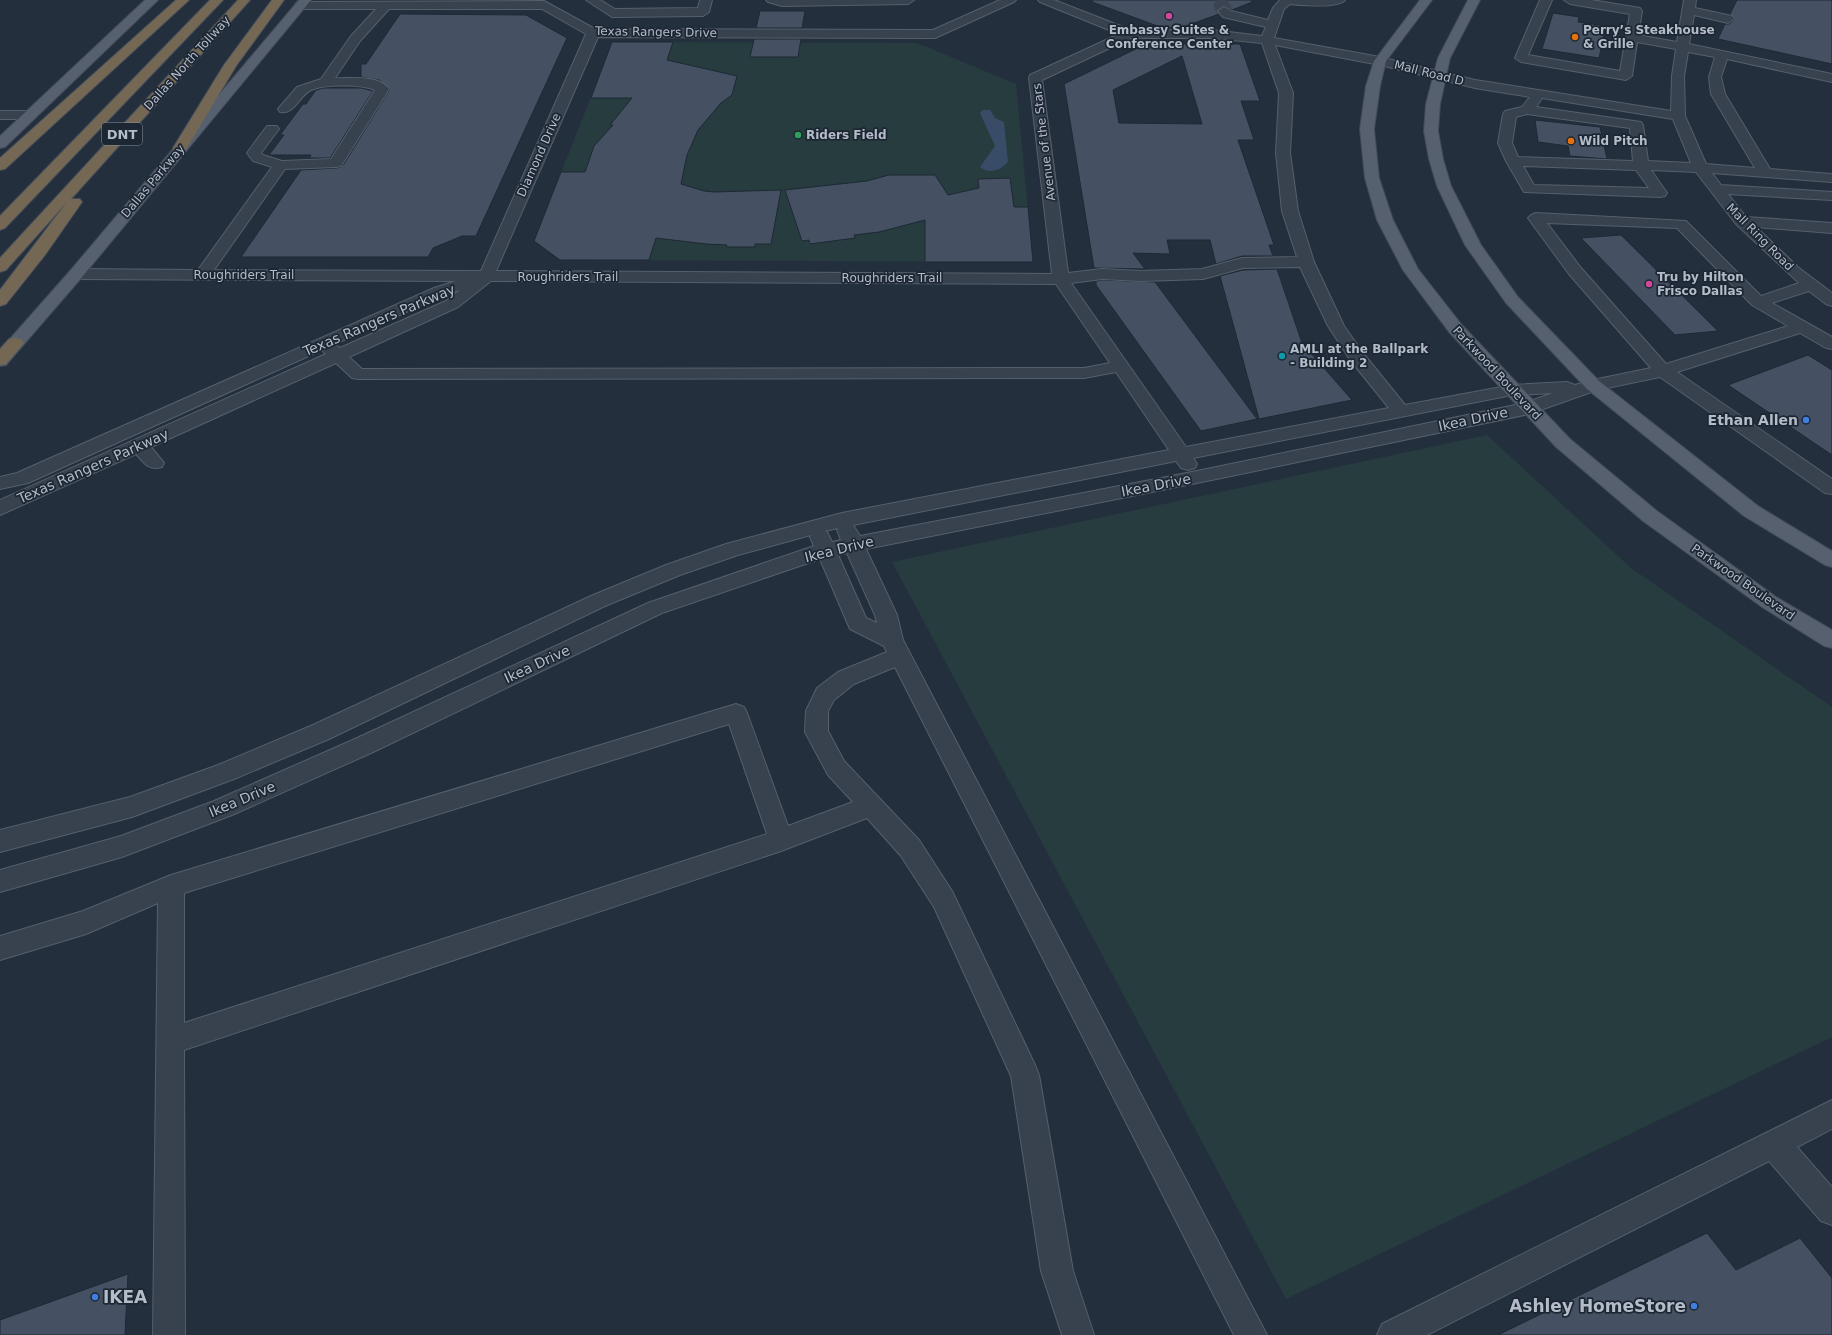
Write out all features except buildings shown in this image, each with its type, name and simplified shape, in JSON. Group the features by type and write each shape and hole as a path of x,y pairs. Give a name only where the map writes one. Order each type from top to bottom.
{"highway":[{"path":"0,166 184,0"},
{"name":"Dallas North Tollway","path":"0,225 217,0"},
{"name":"Dallas North Tollway","path":"0,267 244,0"},
{"path":"180,148 230,65 278,0"},
{"path":"0,301 49,239 129,127"},
{"path":"6,199 94,128"},
{"path":"0,360 15,343"}],"main road":[{"path":"0,144 152,0"},
{"name":"Parkwood Boulevard","path":"1426,0 1380,61 1373,86 1367,129 1372,178 1385,220 1411,270 1455,328 1562,443 1650,516 1769,602 1832,640"},
{"path":"1474,0 1444,58 1433,104 1431,131 1436,159 1444,186 1473,245 1512,300 1593,385 1751,511 1832,560"},
{"name":"Dallas Parkway","path":"15,343 76,274 303,2"}],"street":[{"path":"592,0 612,13 703,12 706,0"},
{"path":"772,0 782,2 908,0"},
{"name":"Texas Rangers Drive","path":"303,2 386,5 545,3 593,33 936,34 1010,0"},
{"path":"1044,0 1129,34"},
{"path":"1339,0 1314,2 1287,0 1278,8 1267,40 1286,93 1282,153 1290,211 1306,262 1336,326 1357,357 1401,411"},
{"path":"1558,11 1544,4 1521,58 1566,72 1626,76 1636,11 1570,0"},
{"path":"326,82 355,39 386,5"},
{"path":"1689,5 1728,18"},
{"name":"Mall Ring Road","path":"1689,5 1684,47 1678,76 1678,116 1700,168 1741,221 1771,251 1810,285 1832,301"},
{"path":"1224,11 1227,14 1272,26"},
{"path":"1619,21 1635,23"},
{"name":"Diamond Drive","path":"486,277 593,33"},
{"name":"Mall Road D","path":"1129,34 1212,34 1267,40 1380,61 1441,70 1464,68"},
{"name":"Avenue of the Stars","path":"1061,279 1035,78 1129,34"},
{"path":"1633,38 1722,54 1832,78"},
{"path":"1722,54 1715,77 1718,94 1765,174"},
{"name":"Mall Road D","path":"1441,70 1475,84 1678,116"},
{"path":"272,129 254,153 258,158 281,165 336,163 382,89 370,83 326,82 301,89 285,109"},
{"path":"1527,110 1538,94"},
{"path":"1662,98 1677,101"},
{"path":"1527,110 1636,125 1641,166 1660,193 1529,189 1513,161 1505,143 1510,114 1527,110"},
{"path":"0,115 30,115"},
{"path":"1513,161 1700,168 1832,178"},
{"path":"202,275 281,165"},
{"path":"1715,189 1832,196"},
{"path":"1832,344 1758,302 1681,224 1536,218 1575,271 1663,371 1832,488"},
{"path":"1741,221 1832,228"},
{"name":"Roughriders Trail","path":"76,274 1061,279 1102,274 1142,276 1203,274 1242,263 1306,262"},
{"name":"Texas Rangers Parkway","path":"0,483 21,479 440,291 486,277"},
{"name":"Texas Rangers Parkway","path":"0,508 452,304 486,277"},
{"path":"1061,279 1197,477"},
{"path":"1758,302 1810,285"},
{"path":"1593,385 1663,371 1802,327"},
{"path":"324,343 358,374 1084,374 1121,366"},
{"name":"Ikea Drive","path":"0,841 132,807 226,772 321,732 598,601 673,570 726,552 815,526 1512,390 1593,385"},
{"name":"Ikea Drive","path":"0,881 122,846 223,808 363,746 655,608 724,583 825,550 1197,477 1529,408 1593,385"},
{"path":"138,445 155,463"},
{"path":"842,520 886,615 896,648 1251,1335"},
{"path":"815,526 858,623 896,648"},
{"path":"896,648 846,678 825,694 817,711 816,732 836,768 910,848 943,899 1025,1075 1057,1271 1078,1335"},
{"path":"0,948 86,922 171,886 736,713 781,840"},
{"path":"170,1041 781,840 871,806"},
{"path":"169,1335 171,886"},
{"path":"1393,1335 1832,1114"},
{"path":"1774,1144 1832,1210"}],"green space":[{"name":"Riders Field","path":"617,42 917,43 1016,84 1033,262 560,260 534,241 612,44"},
{"path":"1487,435 1631,568 1832,707 1832,1037 1286,1299 892,562"}],"water":[{"path":"983,110 990,110 995,118 1004,122 1008,162 1002,167 991,171 987,171 980,167 995,146 980,113"}],"tunnel":[{"path":"1224,11 1221,6 1230,0"}],"place":[{"name":"Embassy Suites & Conference Center","path":"1169,16"},
{"name":"Perry’s Steakhouse & Grille","path":"1575,37"},
{"name":"Riders Field","path":"798,135"},
{"name":"Wild Pitch","path":"1571,141"},
{"name":"Tru by Hilton Frisco Dallas","path":"1649,284"},
{"name":"AMLI at the Ballpark - Building 2","path":"1282,356"},
{"name":"Ethan Allen","path":"1806,420"},
{"name":"IKEA","path":"95,1297"},
{"name":"Ashley HomeStore","path":"1694,1306"}]}
